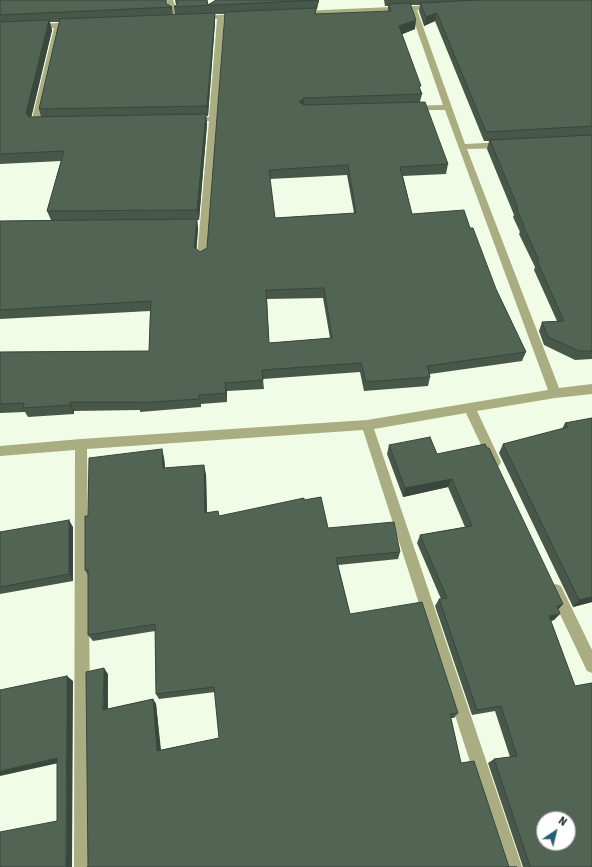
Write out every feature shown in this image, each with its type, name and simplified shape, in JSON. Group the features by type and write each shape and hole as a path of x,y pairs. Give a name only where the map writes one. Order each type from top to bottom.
{"street":[{"path":"170,0 174,13"},
{"path":"444,4 413,8 293,10 444,4"},
{"path":"413,8 462,148 555,393"},
{"path":"185,16 174,13 167,16 222,17 246,13 198,12"},
{"path":"55,18 63,17"},
{"path":"202,257 201,224 214,119 222,17"},
{"path":"32,18 48,18"},
{"path":"29,27 82,24"},
{"path":"50,123 35,123 58,26"},
{"path":"402,108 448,107"},
{"path":"183,120 214,119"},
{"path":"462,148 515,144"},
{"path":"0,451 81,444 367,425 555,393 592,389"},
{"path":"469,407 500,472"},
{"path":"367,425 513,867"},
{"path":"81,444 83,867"},
{"path":"551,580 592,666"}],"building":[{"path":"0,0 166,0 167,4 172,7 0,15"},
{"path":"177,0 207,0 208,5 216,0 318,0 174,7 178,3"},
{"path":"478,0 592,0 592,126 486,132 437,13 426,17 420,3"},
{"path":"410,3 416,20 399,26 421,86 419,87 422,94 304,98 299,102 304,105 425,102 448,164 400,167 412,214 464,210 470,228 473,228 496,289 526,352 427,366 430,377 366,382 361,363 262,370 263,380 225,383 226,393 199,395 199,399 137,403 138,402 70,402 70,405 23,408 24,403 0,404 0,352 149,351 151,301 0,310 0,221 197,219 194,247 200,252 207,248 225,12 316,8 315,14 391,11 389,4","holes":["348,165 356,213 275,218 269,170","324,288 332,338 269,343 266,290"]},
{"path":"215,13 207,106 39,109 60,19"},
{"path":"49,20 26,113 29,117 206,114 197,210 47,211 64,151 0,154 0,22"},
{"path":"592,135 592,351 579,351 548,337 542,322 564,321 537,261 539,261 516,208 518,208 490,140"},
{"path":"592,418 592,597 579,600 503,444 568,427 565,423"},
{"path":"430,437 437,454 485,444 487,448 489,448 563,604 557,606 560,614 549,616 575,686 592,683 592,867 529,867 530,866 494,759 517,756 501,706 477,710 439,599 447,598 420,535 472,526 452,479 405,488 389,445"},
{"path":"162,449 163,468 204,465 205,513 218,511 219,516 304,498 304,500 321,497 328,528 394,522 400,552 336,558 350,614 422,602 458,713 450,714 461,763 474,761 509,867 87,867 86,672 104,668 103,710 153,699 157,751 219,738 214,687 156,694 155,624 88,635 88,570 85,570 85,516 88,516 89,458"},
{"path":"69,520 69,574 0,587 0,532"},
{"path":"67,676 67,867 0,867 0,832 57,821 57,758 0,771 0,690"}]}
